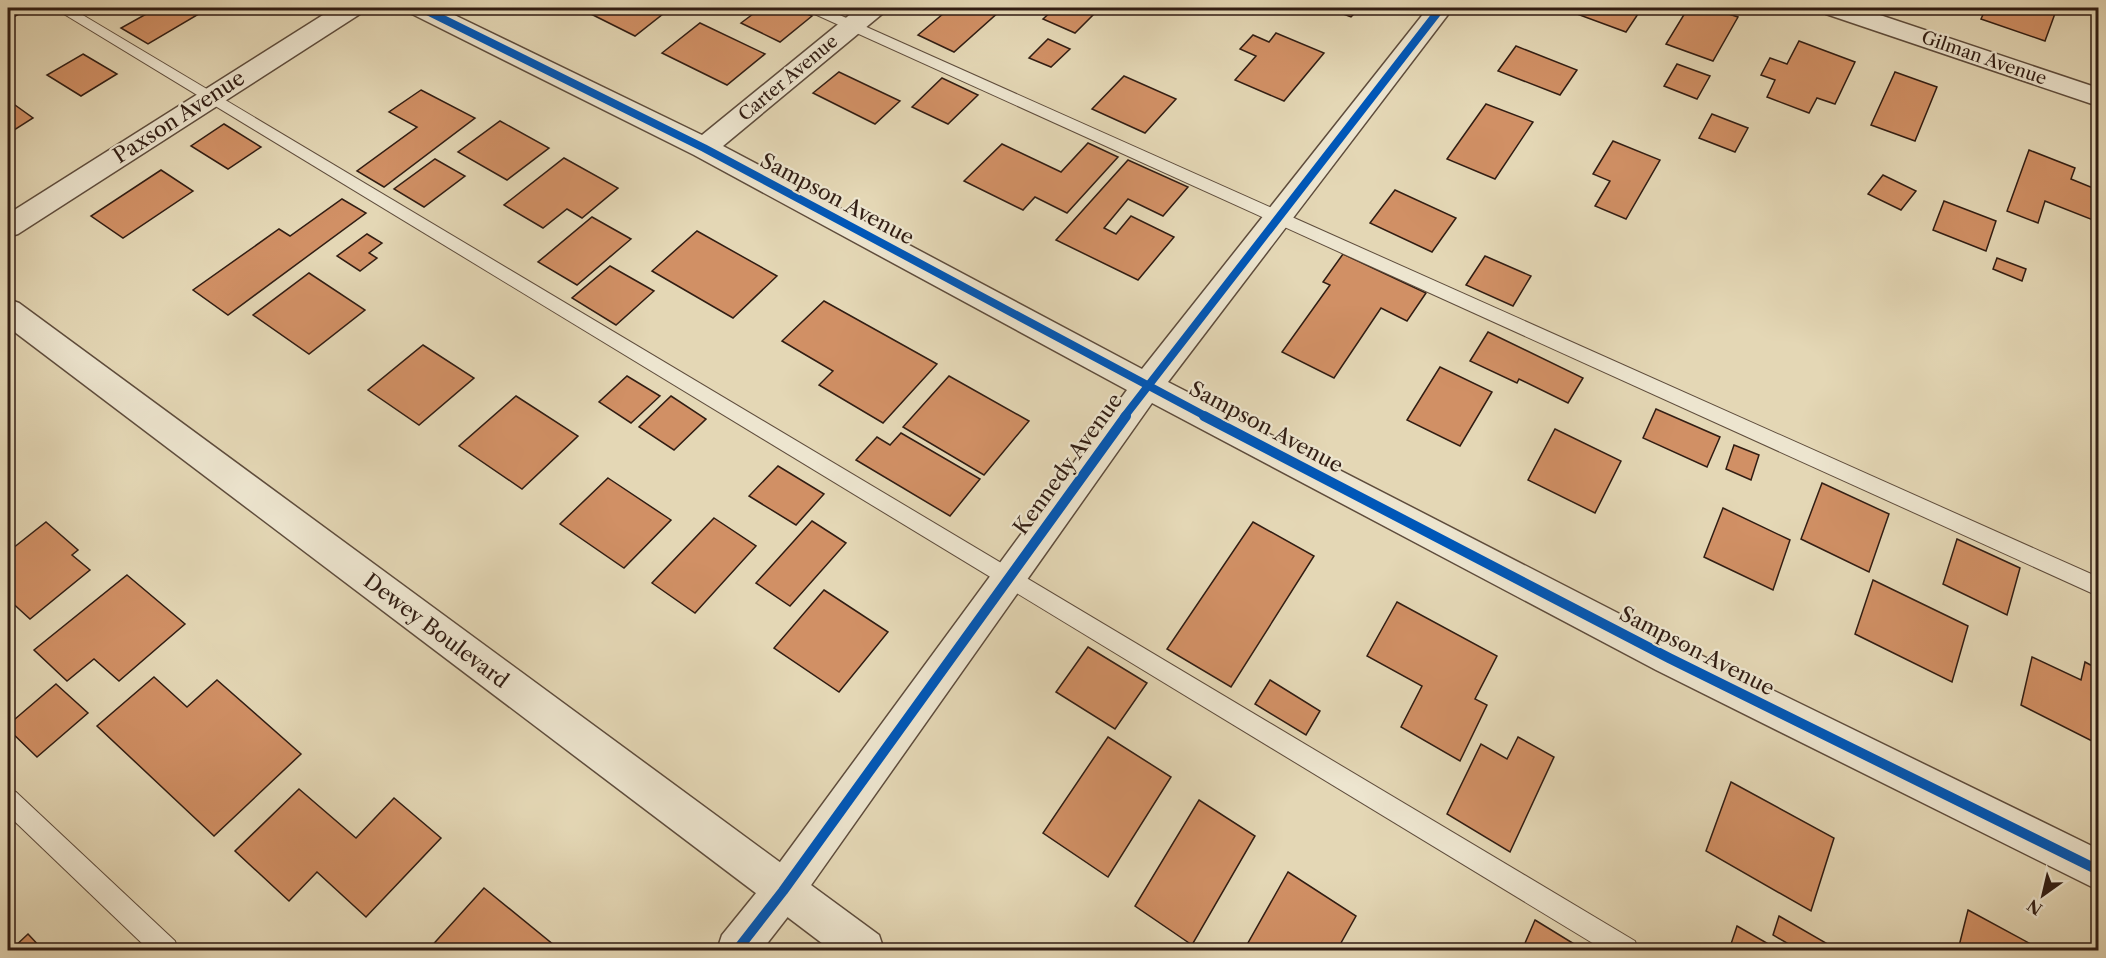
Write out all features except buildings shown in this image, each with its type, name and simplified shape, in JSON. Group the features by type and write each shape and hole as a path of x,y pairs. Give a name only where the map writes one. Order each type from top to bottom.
{"street":[{"name":"Paxson Avenue","path":"8,227 351,8"},
{"name":"Sampson Avenue","path":"421,8 704,148 1147,386 1669,658 2098,870"},
{"name":"Carter Avenue","path":"704,148 873,8"},
{"name":"Kennedy Avenue","path":"737,951 783,891 1147,386 1441,8"},
{"name":"Gilman Avenue","path":"1835,8 2098,93"},
{"name":"Dewey Boulevard","path":"8,311 864,951"}],"lane":[{"path":"61,8 1626,951"},
{"path":"813,8 2098,587"},
{"path":"8,800 166,951"}],"cycle path":[{"path":"421,8 704,148 1147,386 1669,658 2098,870"},
{"path":"737,950 783,891 1147,386 1441,8"}]}
